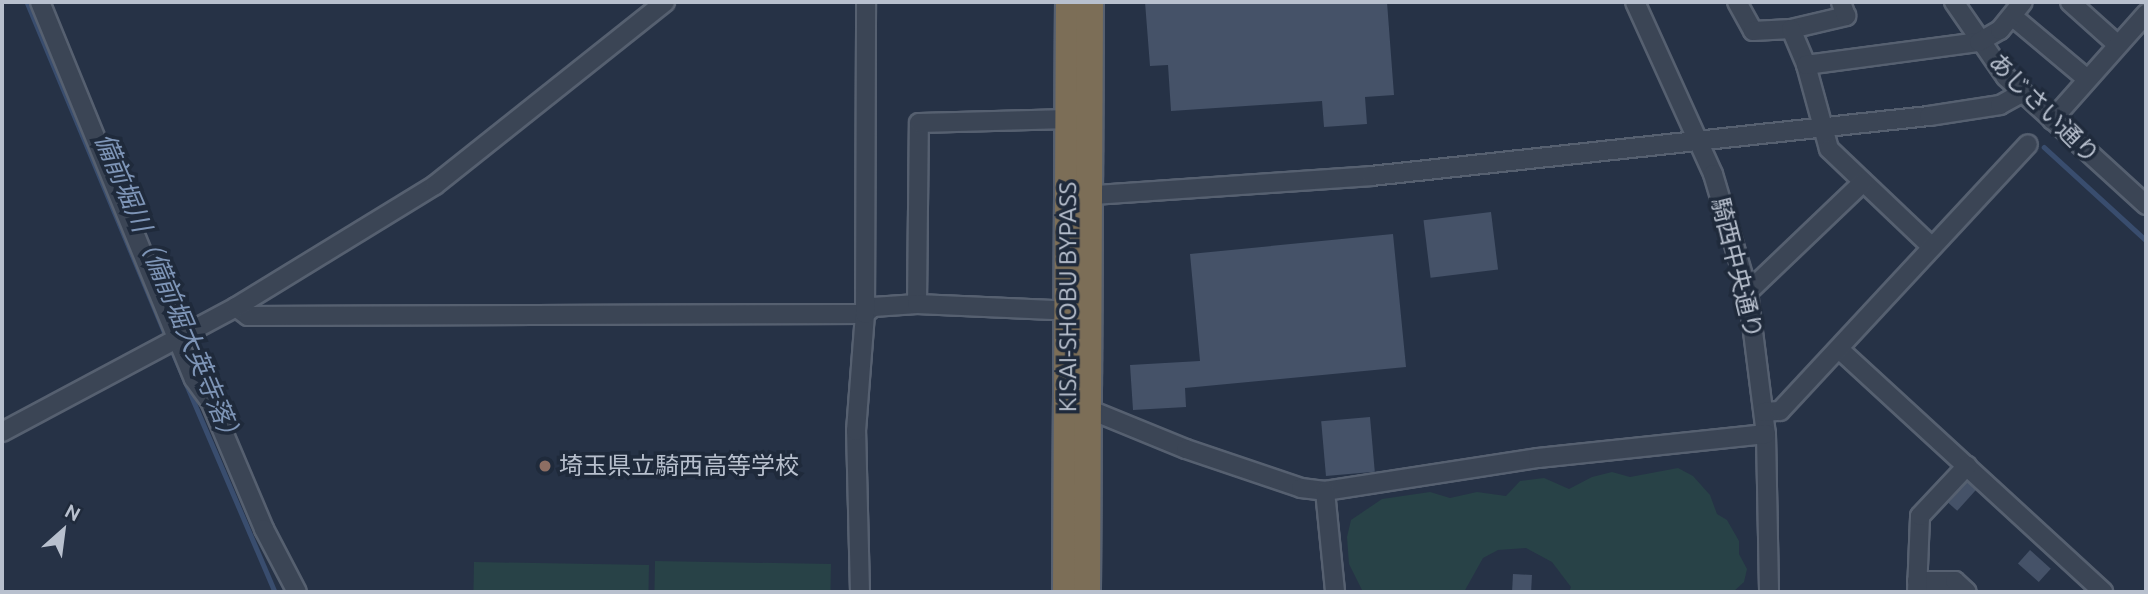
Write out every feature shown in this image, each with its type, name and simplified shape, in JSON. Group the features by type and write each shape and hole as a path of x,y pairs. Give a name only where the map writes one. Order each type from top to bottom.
{"highway":[{"name":"KISAI-SHOBU BYPASS","path":"1069,2 1069,119 1080,196 1088,409 1087,592"},
{"name":"KISAI-SHOBU BYPASS","path":"1066,592 1080,196 1090,2"}],"street":[{"path":"40,2 176,338 194,379 210,401 264,529 296,592"},
{"path":"2,432 236,307 435,184 665,2"},
{"path":"860,592 856,431 865,314 866,2"},
{"name":"騎西中央通り","path":"1635,2 1700,141 1726,214 1748,292 1766,434 1769,592"},
{"path":"1737,2 1753,31 1791,29 1846,16 1842,2"},
{"name":"あじさい通り","path":"1954,2 1979,42 2022,93 2146,205"},
{"path":"1806,65 1979,42 2000,30 2023,2"},
{"path":"2070,2 2118,45"},
{"path":"2052,120 2146,14"},
{"path":"2012,16 2087,79"},
{"path":"1791,29 1806,65 1829,149 1932,247"},
{"path":"1080,196 1346,178 1700,141 1976,110 2000,105 2022,93"},
{"path":"917,304 919,123 1069,119"},
{"path":"1764,412 1780,411 2028,144"},
{"path":"1748,292 1863,182"},
{"path":"236,307 248,316 261,317 865,314 873,307 917,304 1053,310"},
{"path":"1839,349 2103,592"},
{"path":"1088,409 1186,449 1301,488 1325,491 1538,458 1766,434"},
{"path":"1967,466 1920,516 1917,586 1955,581 1967,592"},
{"path":"1325,491 1335,592"}],"green space":[{"path":"1678,468 1693,476 1710,495 1717,514 1727,520 1739,541 1739,554 1747,569 1744,582 1733,592 1569,592 1571,587 1552,562 1526,548 1498,550 1483,558 1464,592 1363,592 1349,564 1347,537 1351,520 1382,499 1430,492 1450,498 1477,492 1506,496 1520,481 1544,478 1569,489 1592,477 1612,472 1630,477"},
{"path":"655,561 831,564 830,592 654,592"},
{"path":"474,562 649,565 649,592 473,592"}],"building":[{"path":"1145,2 1387,2 1394,95 1365,97 1367,124 1324,127 1322,101 1171,111 1168,65 1150,66"},
{"path":"1491,212 1498,270 1431,278 1424,220"},
{"path":"1393,234 1406,367 1185,388 1186,407 1133,410 1130,365 1200,361 1190,254"},
{"path":"1370,417 1375,472 1326,476 1321,421"},
{"path":"1967,482 1976,490 1957,511 1948,503"},
{"path":"2030,550 2051,569 2039,582 2018,563"},
{"path":"1513,574 1532,575 1531,592 1512,592"}],"waterway":[{"name":"備前堀川（備前堀大英寺落）","path":"27,2 168,340"},
{"path":"2044,147 2146,240"},
{"name":"備前堀川（備前堀大英寺落）","path":"171,348 275,592"}],"place":[{"name":"埼玉県立騎西高等学校","path":"545,466"}]}
